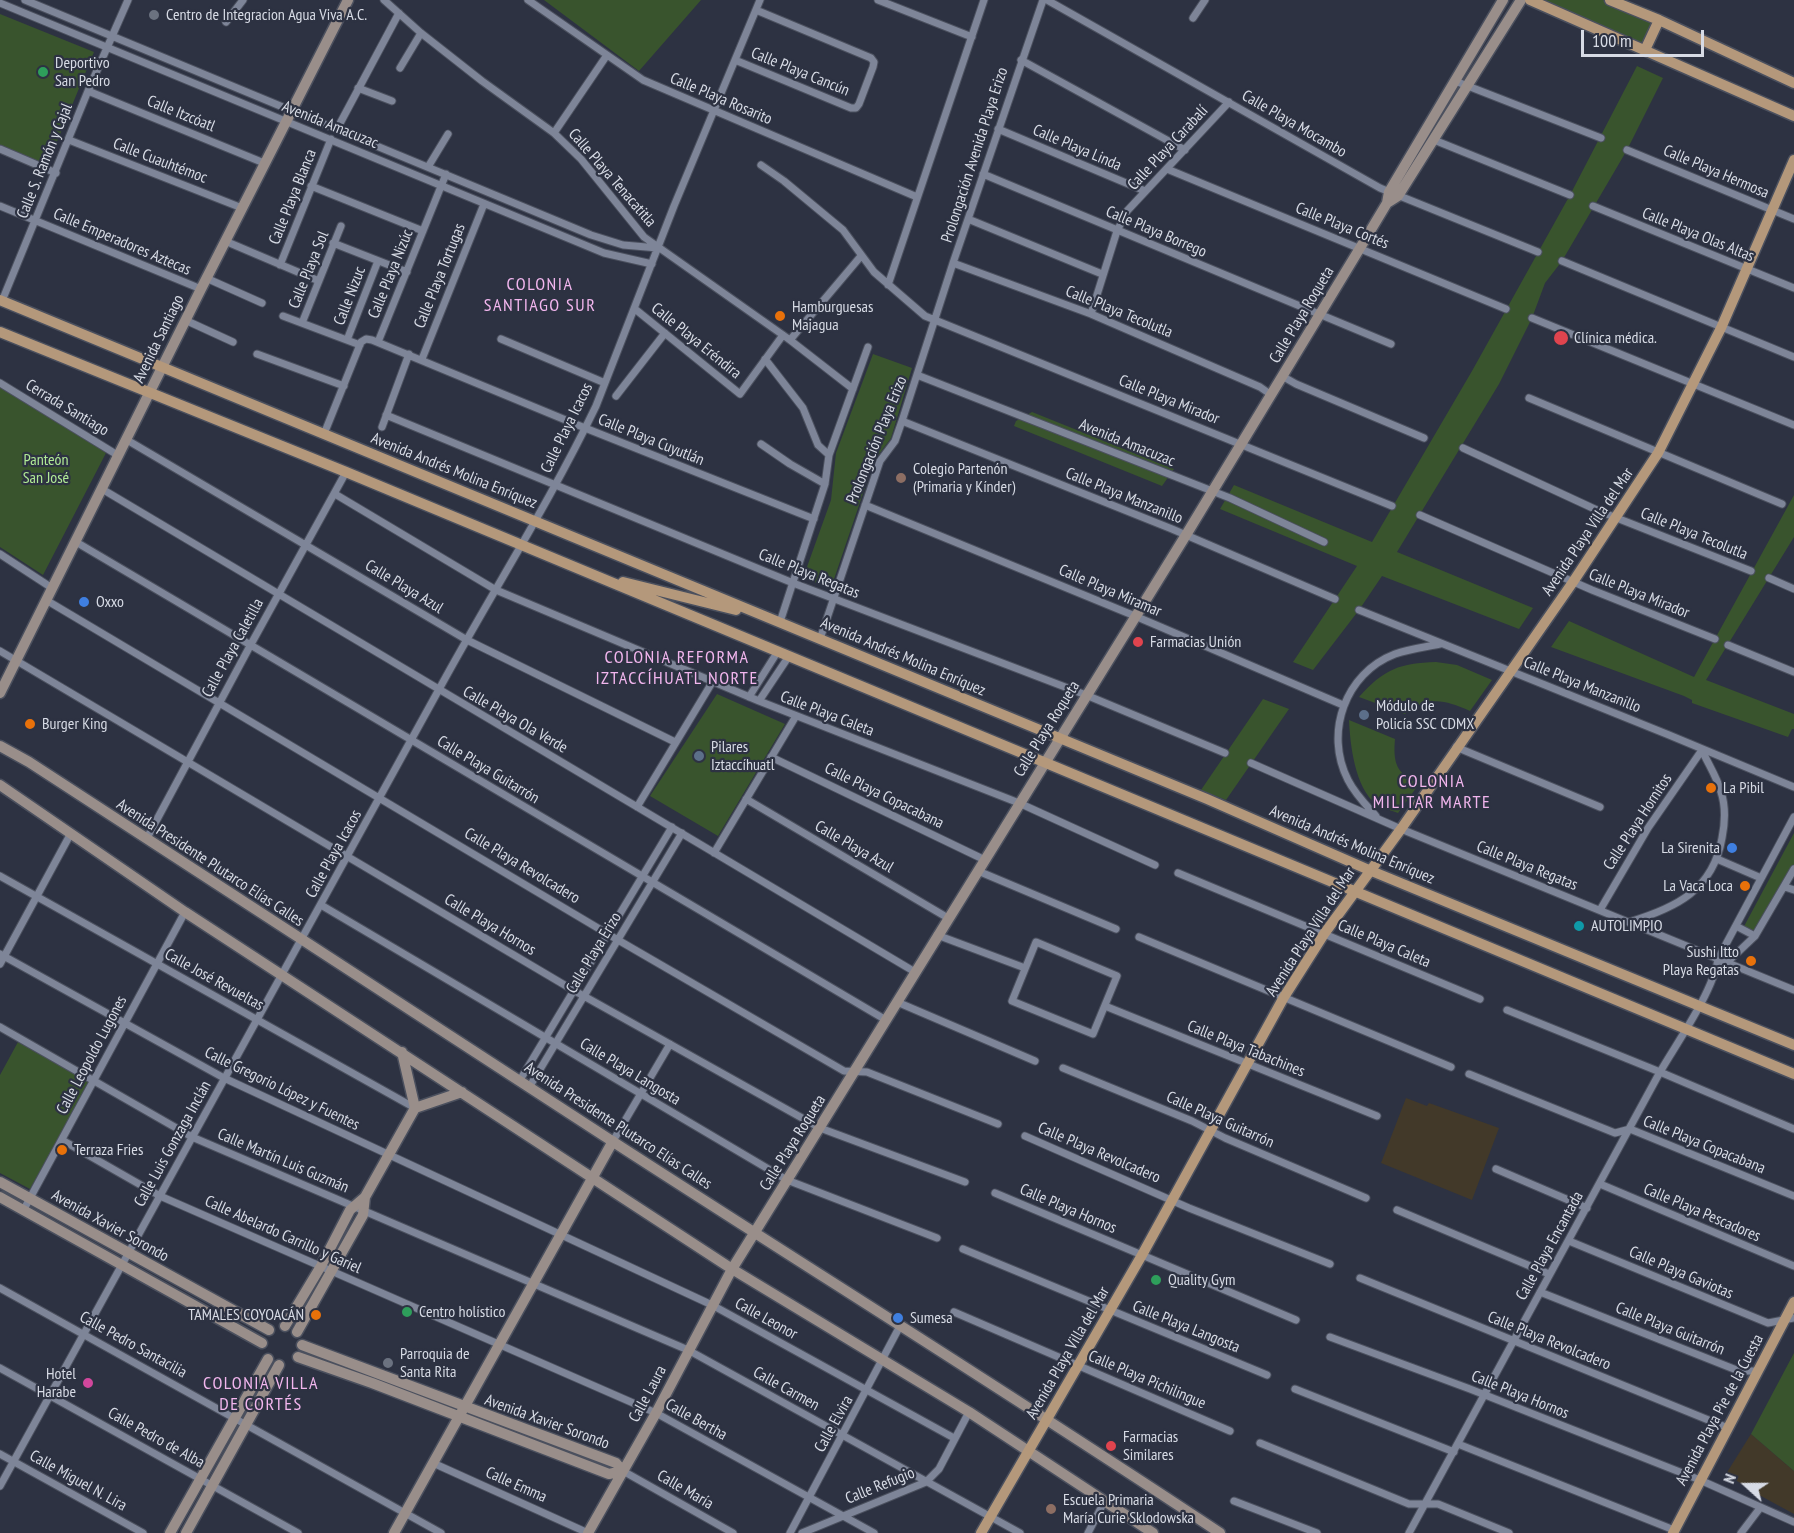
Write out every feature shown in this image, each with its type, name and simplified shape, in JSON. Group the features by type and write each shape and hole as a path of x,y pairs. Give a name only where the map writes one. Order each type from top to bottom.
{"main road":[{"path":"1530,0 1794,116"},
{"path":"1610,0 1659,20 1794,83"},
{"path":"1645,50 1659,20"},
{"name":"Avenida Playa Villa del Mar","path":"981,1533 1142,1255 1284,998 1324,934 1401,829 1573,582 1658,453 1721,328 1794,160"},
{"name":"Avenida Andrés Molina Enríquez","path":"1,300 1207,799 1369,870 1794,1045"},
{"path":"0,332 346,472 1794,1074"},
{"path":"588,573 776,621"},
{"name":"Avenida Playa Pie de la Cuesta","path":"1673,1532 1757,1371 1789,1319 1794,1302"}],"street":[{"name":"Avenida Amacuzac","path":"25,0 607,241 639,248 658,248"},
{"name":"Calle S. Ramón y Cajal","path":"1,300 128,0"},
{"path":"226,22 243,0"},
{"name":"Avenida Santiago","path":"0,693 206,278 348,0"},
{"name":"Calle Playa Tenacatitla","path":"384,0 421,33 482,81 554,133 581,159 644,237 790,340 853,389"},
{"name":"Calle Playa Rosarito","path":"528,0 643,80 917,197"},
{"name":"Calle Playa Icacos","path":"302,941 438,690 585,428 760,0"},
{"path":"878,0 972,37"},
{"path":"888,285 984,0"},
{"name":"Prolongación Avenida Playa Erizo","path":"936,320 1021,60 1045,0"},
{"name":"Calle Playa Mocambo","path":"1045,0 1229,102 1392,197 1406,198 1538,252"},
{"path":"1193,18 1206,0"},
{"name":"Calle Playa Roqueta","path":"1392,197 1455,81 1503,0"},
{"name":"Calle Playa Roqueta","path":"732,1269 1186,535 1359,248 1392,197 1434,140 1521,0"},
{"name":"Avenida Amacuzac","path":"0,3 604,253 652,264"},
{"name":"Calle Playa Cancún","path":"735,60 851,108 856,108 859,104 873,67 874,62 871,58 756,10"},
{"path":"337,129 399,14"},
{"path":"400,68 421,33"},
{"path":"554,133 607,55"},
{"path":"1021,60 1185,150"},
{"path":"1455,81 1601,138"},
{"path":"358,88 392,101"},
{"name":"Calle Itzcóatl","path":"88,91 264,163"},
{"name":"Calle Playa Carabalí","path":"1091,314 1102,274 1126,211 1229,102"},
{"name":"Calle Playa Linda","path":"998,129 1145,191"},
{"path":"428,167 448,135"},
{"name":"Calle Playa Blanca","path":"280,265 331,139"},
{"name":"Calle Cuauhtémoc","path":"69,140 242,208"},
{"path":"1434,140 1570,195"},
{"path":"0,149 56,173"},
{"name":"Calle Playa Hermosa","path":"1627,150 1794,219"},
{"name":"Calle Playa Mirador","path":"761,165 843,230 861,256 888,285 926,316 1392,506"},
{"name":"Calle Playa Cortés","path":"1167,169 1506,309"},
{"name":"Calle Playa Nizúc","path":"360,345 366,339 378,342 446,174"},
{"name":"Calle Playa Borrego","path":"983,174 1391,344"},
{"path":"311,186 423,231"},
{"name":"Calle Playa Tortugas","path":"422,359 484,204"},
{"name":"Calle Emperadores Aztecas","path":"0,206 201,289"},
{"name":"Calle Playa Olas Altas","path":"1593,206 1794,288"},
{"path":"968,219 1102,274"},
{"name":"Calle Playa Sol","path":"302,323 341,226"},
{"path":"225,241 319,281"},
{"path":"333,243 406,272"},
{"path":"790,340 861,256"},
{"name":"Calle Nizuc","path":"347,340 378,261"},
{"path":"1562,261 1794,357"},
{"name":"Calle Playa Tecolutla","path":"953,263 1091,314 1260,387 1270,394"},
{"path":"206,278 262,303"},
{"name":"Calle Playa Eréndira","path":"634,309 740,394 765,359"},
{"path":"283,316 360,345 324,434"},
{"path":"1532,318 1794,425"},
{"path":"185,320 232,342"},
{"name":"Prolongación Playa Erizo","path":"820,639 880,461 895,441 936,320"},
{"path":"616,396 665,333"},
{"path":"783,335 765,359 802,408 818,444 829,455"},
{"path":"501,339 605,383"},
{"name":"Calle Playa Cuyutlán","path":"378,342 585,428 814,519"},
{"name":"Prolongación Playa Erizo","path":"776,621 793,583 825,484 829,455 868,347"},
{"path":"257,354 344,386"},
{"path":"382,427 409,354"},
{"name":"Avenida Amacuzac","path":"917,375 1212,492 1324,542"},
{"path":"1282,376 1424,438"},
{"name":"Cerrada Santiago","path":"0,383 119,456"},
{"path":"1528,398 1782,504"},
{"name":"Calle Playa Regatas","path":"386,415 793,583 1086,694 1225,753"},
{"name":"Calle Playa Manzanillo","path":"902,421 1186,535 1335,599"},
{"name":"Calle Playa Azul","path":"127,440 467,640 675,742"},
{"path":"761,444 825,484"},
{"name":"Calle Playa Tecolutla","path":"1463,448 1617,518 1751,571"},
{"name":"Calle Playa Caletilla","path":"147,838 346,472"},
{"name":"Calle Playa Ola Verde","path":"102,489 915,972"},
{"name":"Calle Playa Caleta","path":"335,494 496,590 749,697 1019,803 1155,865"},
{"name":"Calle Playa Miramar","path":"865,505 1135,616 1343,705"},
{"name":"Calle Playa Mirador","path":"1420,515 1573,582 1715,639"},
{"name":"Calle Playa Guitarrón","path":"76,542 886,1020"},
{"path":"0,554 52,588"},
{"path":"1768,578 1794,589"},
{"name":"Calle Playa Revolcadero","path":"46,600 381,797 618,940 844,1071 867,1072 998,1124"},
{"name":"Calle Playa Manzanillo","path":"1359,610 1794,787"},
{"path":"1378,818 1356,794 1341,760 1338,742 1343,705 1352,687 1363,674 1378,663 1394,654 1442,644"},
{"path":"1728,645 1794,672"},
{"name":"Calle Playa Hornos","path":"0,651 188,760 573,990 820,1128 965,1182"},
{"path":"749,697 778,651"},
{"path":"759,701 789,656"},
{"path":"637,807 713,681"},
{"path":"714,853 796,716"},
{"name":"Avenida Presidente Plutarco Elías Calles","path":"0,746 29,762 147,838 302,941 1220,1533"},
{"path":"1456,747 1600,807"},
{"path":"1629,922 1652,915 1689,896 1702,883 1717,859 1724,825 1724,809 1717,780 1702,750"},
{"name":"Calle Playa Hornitos","path":"1600,910 1648,828 1702,750"},
{"name":"Calle Playa Copacabana","path":"771,757 986,860"},
{"name":"Calle Playa Regatas","path":"1251,763 1401,829 1794,990"},
{"path":"0,785 185,912 591,1178 732,1269 969,1412 1153,1533"},
{"name":"Calle Playa Azul","path":"746,799 948,918"},
{"name":"Calle Playa Encantada","path":"1409,1533 1512,1341 1699,1005 1716,973 1718,959 1793,821"},
{"name":"Calle Playa Erizo","path":"520,1080 672,827"},
{"name":"Calle Playa Erizo","path":"530,1086 682,833"},
{"path":"0,964 2,955 70,835"},
{"path":"1717,859 1761,878"},
{"name":"Calle Playa Encantada","path":"1716,973 1755,936 1794,869"},
{"path":"978,871 1116,929"},
{"name":"Calle Playa Caleta","path":"1178,873 1480,999"},
{"name":"Calle José Revueltas","path":"0,876 415,1108"},
{"path":"1785,886 1794,890"},
{"name":"Calle Playa Langosta","path":"321,904 787,1180 937,1238"},
{"name":"Calle Leopoldo Lugones","path":"23,1210 185,912"},
{"path":"1736,926 1755,936"},
{"path":"937,935 1025,968"},
{"path":"1139,937 1451,1067"},
{"name":"Calle Luis Gonzaga Inclán","path":"0,1486 257,1018 302,941"},
{"path":"1036,942 1117,976 1093,1034 1012,1001 1025,968 1036,942"},
{"name":"Calle Gregorio López y Fuentes","path":"2,955 224,1078 559,1235"},
{"path":"897,1002 1035,1061"},
{"name":"Calle Playa Tabachines","path":"1105,1006 1377,1116"},
{"path":"1507,1010 1794,1129"},
{"name":"Calle Martín Luis Guzmán","path":"0,1027 192,1137 533,1282"},
{"path":"394,1533 591,1178 670,1044"},
{"path":"402,1053 415,1108"},
{"name":"Calle Playa Guitarrón","path":"1063,1068 1192,1121 1366,1198"},
{"name":"Calle Playa Copacabana","path":"1469,1074 1615,1132 1630,1129 1794,1196"},
{"path":"285,1326 321,1266 350,1210 359,1208 415,1108 462,1092"},
{"name":"Calle Playa Revolcadero","path":"1025,1136 1330,1264"},
{"name":"Calle Abelardo Carrillo y Gariel","path":"62,1140 160,1196 500,1343"},
{"path":"1496,1169 1587,1208"},
{"name":"Avenida Xavier Sorondo","path":"0,1182 269,1330"},
{"name":"Calle Playa Pescadores","path":"1600,1184 1794,1266"},
{"name":"Calle Playa Hornos","path":"995,1193 1296,1320"},
{"name":"Avenida Xavier Sorondo","path":"0,1197 262,1343"},
{"path":"297,1332 363,1215 359,1208"},
{"path":"1397,1210 1550,1274"},
{"name":"Calle Leonor","path":"559,1235 712,1305 954,1438"},
{"name":"Calle Playa Gaviotas","path":"1569,1241 1768,1323 1789,1319"},
{"name":"Calle Playa Langosta","path":"963,1249 1266,1375"},
{"name":"Calle Laura","path":"588,1533 656,1413 732,1269"},
{"name":"Calle Playa Revolcadero","path":"1360,1278 1728,1428"},
{"name":"Calle Carmen","path":"533,1282 688,1350 1020,1533"},
{"name":"Calle Pedro Santacilia","path":"0,1288 441,1533"},
{"name":"Calle Playa Guitarrón","path":"1540,1292 1739,1371 1757,1371"},
{"name":"Calle Playa Pichilingue","path":"954,1312 1230,1431"},
{"path":"277,1326 285,1326 297,1332 302,1345 298,1357 290,1364 279,1365 268,1359 263,1352 262,1343 269,1330 277,1326"},
{"name":"Calle Elvira","path":"790,1533 884,1360 900,1326"},
{"name":"Calle Playa Hornos","path":"1330,1337 1700,1480 1794,1522"},
{"name":"Calle Bertha","path":"500,1343 656,1413 874,1533"},
{"name":"Avenida Xavier Sorondo","path":"298,1357 609,1474 623,1472 616,1463 302,1345"},
{"path":"170,1533 268,1359"},
{"path":"186,1533 279,1365"},
{"name":"Calle Pedro de Alba","path":"0,1368 298,1533"},
{"path":"372,1383 375,1372"},
{"path":"1295,1389 1454,1452"},
{"name":"Calle Refugio","path":"802,1533 926,1482 939,1469 969,1412"},
{"path":"1260,1443 1409,1504 1438,1504 1509,1533"},
{"path":"1458,1444 1673,1532"},
{"name":"Calle Miguel N. Lira","path":"0,1454 143,1533"},
{"name":"Calle Emma","path":"433,1462 588,1533"},
{"name":"Calle María","path":"623,1472 733,1533"},
{"path":"1234,1501 1317,1533"},
{"path":"1088,1533 1104,1502"},
{"path":"1741,1533 1760,1508"}],"shaded area":[{"path":"1406,1098 1427,1106 1429,1103 1499,1128 1472,1200 1381,1163"},
{"path":"1751,1434 1794,1471 1794,1514 1726,1474"}],"green space":[{"path":"544,0 701,0 639,71"},
{"path":"1539,0 1603,0 1655,21 1643,47"},
{"name":"Deportivo San Pedro","path":"0,14 94,52 47,166 0,146"},
{"path":"1637,66 1663,78 1627,150 1562,261 1545,283 1532,318 1499,384 1397,552 1533,608 1519,629 1382,576 1313,670 1293,662 1357,566 1220,509 1234,485 1372,542 1472,371 1570,195"},
{"path":"873,354 912,368 891,438 874,461 831,588 803,578 831,500 836,453"},
{"name":"Panteón San José","path":"0,385 107,451 43,575 0,547"},
{"path":"1032,412 1174,469 1162,486 1014,426 1016,421"},
{"path":"1794,495 1794,537 1706,680 1794,714 1794,729 1788,737 1692,703 1692,700 1684,696 1551,647 1569,621 1694,677"},
{"path":"1436,662 1457,665 1492,680 1470,711 1436,701 1421,704 1405,714 1359,697 1368,687 1393,669 1412,664"},
{"path":"717,694 785,724 718,836 650,796"},
{"path":"1263,699 1289,709 1226,800 1201,790"},
{"path":"1349,720 1395,739 1398,766 1405,776 1419,784 1398,813 1376,804 1363,788 1352,753"},
{"path":"1794,833 1794,866 1773,905 1751,936 1741,932"},
{"path":"18,1042 90,1081 30,1189 0,1173 0,1075"},
{"path":"1794,1353 1794,1471 1751,1434"}],"place":[{"name":"Centro de Integracion Agua Viva A.C.","path":"154,15"},
{"name":"Deportivo San Pedro","path":"43,72"},
{"name":"Hamburguesas Majagua","path":"780,316"},
{"name":"Clínica médica.","path":"1561,338"},
{"name":"Colegio Partenón (Primaria y Kínder)","path":"901,478"},
{"name":"Oxxo","path":"84,602"},
{"name":"Farmacias Unión","path":"1138,642"},
{"name":"Módulo de Policía SSC CDMX","path":"1364,715"},
{"name":"Burger King","path":"30,724"},
{"name":"Pilares Iztaccíhuatl","path":"699,756"},
{"name":"La Pibil","path":"1711,788"},
{"name":"La Sirenita","path":"1732,848"},
{"name":"La Vaca Loca","path":"1745,886"},
{"name":"AUTOLIMPIO","path":"1579,926"},
{"name":"Sushi Itto Playa Regatas","path":"1751,961"},
{"name":"Terraza Fries","path":"62,1150"},
{"name":"Quality Gym","path":"1156,1280"},
{"name":"Centro holístico","path":"407,1312"},
{"name":"TAMALES COYOACÁN","path":"316,1315"},
{"name":"Sumesa","path":"898,1318"},
{"name":"Parroquia de Santa Rita","path":"388,1363"},
{"name":"Hotel Harabe","path":"88,1383"},
{"name":"Farmacias Similares","path":"1111,1446"},
{"name":"Escuela Primaria María Curie Sklodowska","path":"1051,1509"}],"district":[{"name":"COLONIA SANTIAGO SUR","path":"540,295"},
{"name":"COLONIA REFORMA IZTACCÍHUATL NORTE","path":"677,668"},
{"name":"COLONIA MILITAR MARTE","path":"1432,792"},
{"name":"COLONIA VILLA DE CORTÉS","path":"261,1394"}]}
